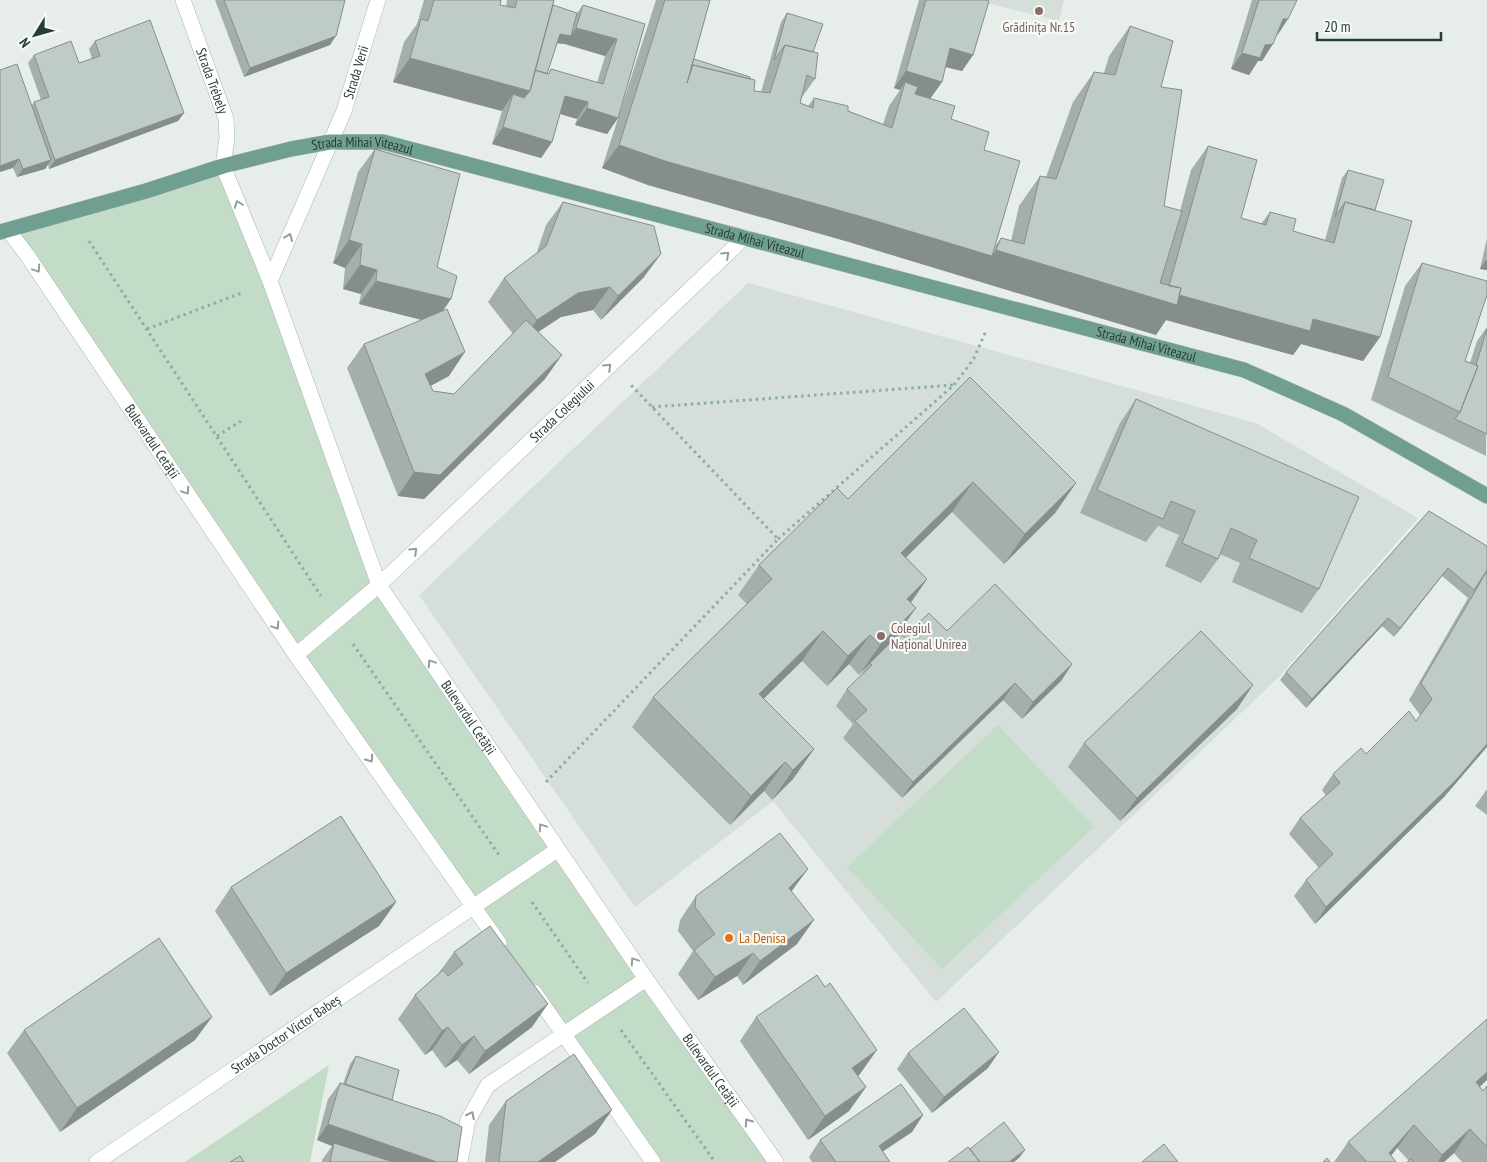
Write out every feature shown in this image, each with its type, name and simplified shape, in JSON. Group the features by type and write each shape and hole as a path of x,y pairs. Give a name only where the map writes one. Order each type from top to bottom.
{"main road":[{"name":"Strada Mihai Viteazul","path":"4,231 146,192 222,166 291,149 330,142 383,142 1244,370 1343,414 1487,496"}],"street":[{"name":"Strada Trébely","path":"183,0 226,119 227,138 222,166"},
{"name":"Strada Verii","path":"330,142 349,95 378,0"},
{"path":"270,281 330,142"},
{"name":"Bulevardul Cetății","path":"222,166 270,281 379,585 557,850 776,1162"},
{"name":"Bulevardul Cetății","path":"4,231 33,264 296,655 508,954"},
{"name":"Strada Colegiului","path":"379,585 745,237"},
{"path":"296,655 379,585"},
{"path":"474,906 557,850"},
{"name":"Strada Doctor Victor Babeș","path":"97,1162 474,906"},
{"path":"525,979 653,1162"},
{"path":"460,1162 468,1120 488,1085 646,979"}],"path":[{"path":"89,241 322,597"},
{"path":"148,329 270,281"},
{"path":"543,785 778,539 954,385 973,360 989,325"},
{"path":"630,384 778,539"},
{"path":"652,407 954,385"},
{"path":"217,436 241,421"},
{"path":"349,637 500,856"},
{"path":"527,895 591,987"},
{"path":"616,1022 715,1162"}],"shaded area":[{"name":"Grădinița Nr.15","path":"974,0 1064,0 1059,21"},
{"name":"Colegiul Național Unirea","path":"748,283 1256,423 1418,518 1279,677 936,1002 773,801 635,907 419,595"}],"green space":[{"path":"223,166 379,585 776,1162 653,1162 8,230"},
{"path":"998,725 1094,827 942,969 847,867"},
{"path":"329,1065 310,1162 185,1162"}],"building":[{"path":"224,0 345,0 336,36 250,68"},
{"path":"434,0 501,0 500,5 515,8 517,0 554,0 530,91 410,58 421,19 428,21"},
{"path":"665,0 710,0 687,83 693,65 755,80 754,91 770,93 785,45 818,53 815,79 807,75 800,103 813,108 814,98 848,106 848,111 892,128 905,82 918,87 915,94 955,106 951,119 989,132 984,150 1020,161 992,256 665,161 619,145"},
{"path":"926,0 989,1 973,55 950,48 942,82 906,71"},
{"path":"1259,0 1297,0 1288,19 1283,19 1273,44 1265,45 1260,58 1242,53"},
{"path":"553,5 577,13 571,36 560,34 547,74 535,70"},
{"path":"583,5 645,24 618,118 587,108 588,102 565,96 552,142 503,127 513,94 524,98 530,91 535,70 549,74 551,69 603,84 617,39 576,28"},
{"path":"787,13 823,24 813,52 785,45 774,60"},
{"path":"150,20 184,113 55,160 34,102 49,97 34,55 71,41 79,63 100,56 95,41"},
{"path":"1130,26 1173,41 1161,87 1182,90 1164,206 1182,211 1160,283 1181,288 1177,305 996,250 1001,238 1024,244 1040,176 1056,179 1094,72 1115,75"},
{"path":"694,59 750,77 750,79 693,65 691,68"},
{"path":"17,64 51,160 23,169 19,159 0,166 0,70"},
{"path":"1208,146 1257,160 1241,218 1266,225 1270,212 1296,219 1293,231 1334,243 1345,202 1412,221 1380,337 1313,319 1310,331 1179,295 1181,288 1169,286"},
{"path":"375,149 460,174 437,267 457,276 451,299 376,281 377,270 360,265 362,244 349,240"},
{"path":"1348,170 1384,180 1375,210 1345,202 1335,217"},
{"path":"563,202 654,226 661,254 618,296 610,287 578,293 537,320 504,278 546,246"},
{"path":"1422,263 1487,281 1487,295 1465,361 1478,366 1460,412 1388,377"},
{"path":"447,309 465,352 425,374 433,391 454,394 526,320 562,355 440,475 414,472 364,344"},
{"path":"1487,329 1487,434 1455,419 1460,412 1478,366 1476,365"},
{"path":"970,377 1076,483 1025,534 973,482 901,553 927,579 907,599 916,608 880,645 870,635 848,656 823,631 759,694 814,749 793,770 785,762 751,796 653,697 772,579 759,565 837,488 848,499"},
{"path":"1136,399 1359,497 1319,589 1249,558 1257,540 1231,528 1218,559 1182,543 1195,511 1171,501 1163,519 1097,490"},
{"path":"1429,511 1487,546 1487,570 1474,590 1448,568 1400,628 1388,618 1312,699 1286,672"},
{"path":"1487,571 1487,744 1456,780 1326,907 1306,880 1333,854 1300,818 1340,783 1333,774 1361,748 1366,754 1409,711 1416,721 1432,699 1421,683"},
{"path":"995,584 1072,664 1033,702 1015,683 913,782 855,721 867,710 847,689 872,665 870,663 900,633 904,637 929,613 947,631"},
{"path":"1201,631 1253,685 1137,798 1084,743"},
{"path":"341,816 396,902 286,973 231,887"},
{"path":"780,833 808,869 789,888 814,920 760,961 753,953 715,977 694,950 715,934 695,907 696,896"},
{"path":"490,926 548,1004 485,1051 474,1036 462,1045 448,1027 442,1031 415,995 443,970 448,976 463,964 454,952"},
{"path":"159,938 212,1017 77,1108 24,1030"},
{"path":"817,975 825,987 830,983 877,1050 852,1068 866,1087 825,1116 756,1017"},
{"path":"964,1008 999,1052 944,1097 908,1053"},
{"path":"1487,1019 1487,1072 1476,1082 1483,1091 1487,1086 1487,1147 1470,1129 1442,1155 1414,1125 1389,1153 1396,1162 1367,1162 1348,1142"},
{"path":"574,1054 612,1110 538,1162 499,1162 506,1101"},
{"path":"356,1056 399,1070 392,1100 345,1084"},
{"path":"340,1083 440,1116 462,1127 457,1162 437,1162 328,1124"},
{"path":"901,1084 923,1115 879,1146 890,1162 836,1162 820,1140"},
{"path":"1004,1122 1025,1150 1009,1162 980,1162 970,1149"},
{"path":"334,1143 393,1162 330,1162"},
{"path":"1164,1144 1178,1162 1142,1162"},
{"path":"968,1147 980,1162 948,1162"},
{"path":"240,1156 244,1162 230,1162"}],"place":[{"name":"Grădinița Nr.15","path":"1039,11"},
{"name":"Colegiul Național Unirea","path":"881,636"},
{"name":"La Denisa","path":"729,938"}]}
